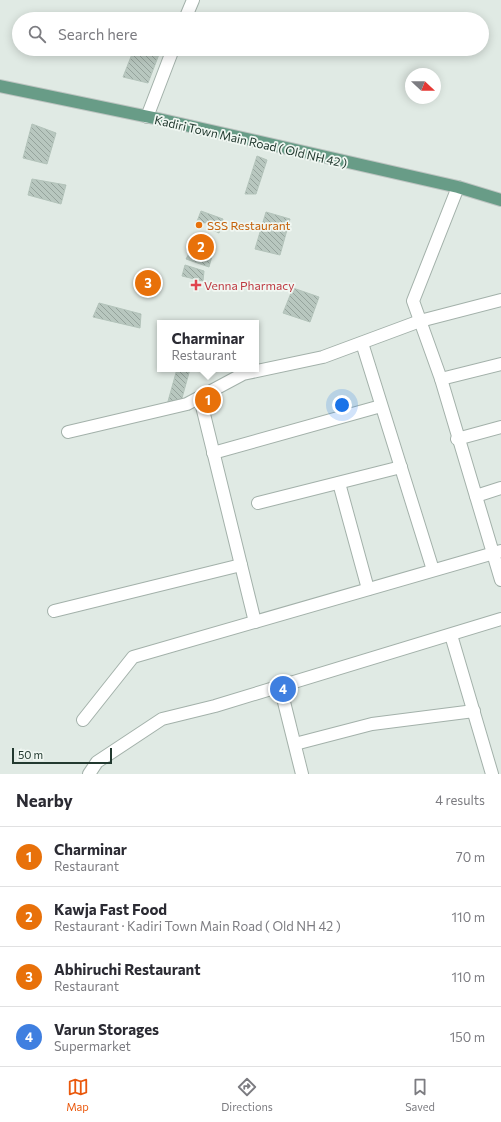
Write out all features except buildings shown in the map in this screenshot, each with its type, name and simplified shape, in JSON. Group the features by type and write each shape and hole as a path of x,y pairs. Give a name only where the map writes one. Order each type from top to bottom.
{"main road":[{"name":"Kadiri Town Main Road ( Old NH 42 )","path":"0,86 147,117 458,188 501,200"}],"street":[{"path":"188,12 193,0"},
{"path":"147,117 170,56"},
{"path":"458,188 413,300 441,380 457,439 497,552 501,580"},
{"path":"259,371 323,357 420,322 501,300"},
{"path":"362,342 433,570"},
{"path":"441,380 501,364"},
{"path":"68,432 187,404 243,374 252,372"},
{"path":"200,398 255,622"},
{"path":"213,453 382,406"},
{"path":"457,439 501,427"},
{"path":"258,504 401,467"},
{"path":"339,483 368,589"},
{"path":"476,496 501,488"},
{"path":"83,720 133,657 497,552"},
{"path":"54,611 241,565"},
{"path":"89,774 97,762 162,719 280,686 501,619"},
{"path":"451,634 492,774"},
{"path":"280,686 302,774"},
{"path":"295,744 372,724 474,711"}],"place":[{"name":"SSS Restaurant","path":"199,225"},
{"name":"Kawja Fast Food","path":"201,247"},
{"name":"Abhiruchi Restaurant","path":"148,283"},
{"name":"Venna Pharmacy","path":"196,285"},
{"name":"Charminar","path":"208,400"},
{"name":"Varun Storages","path":"283,689"}]}
